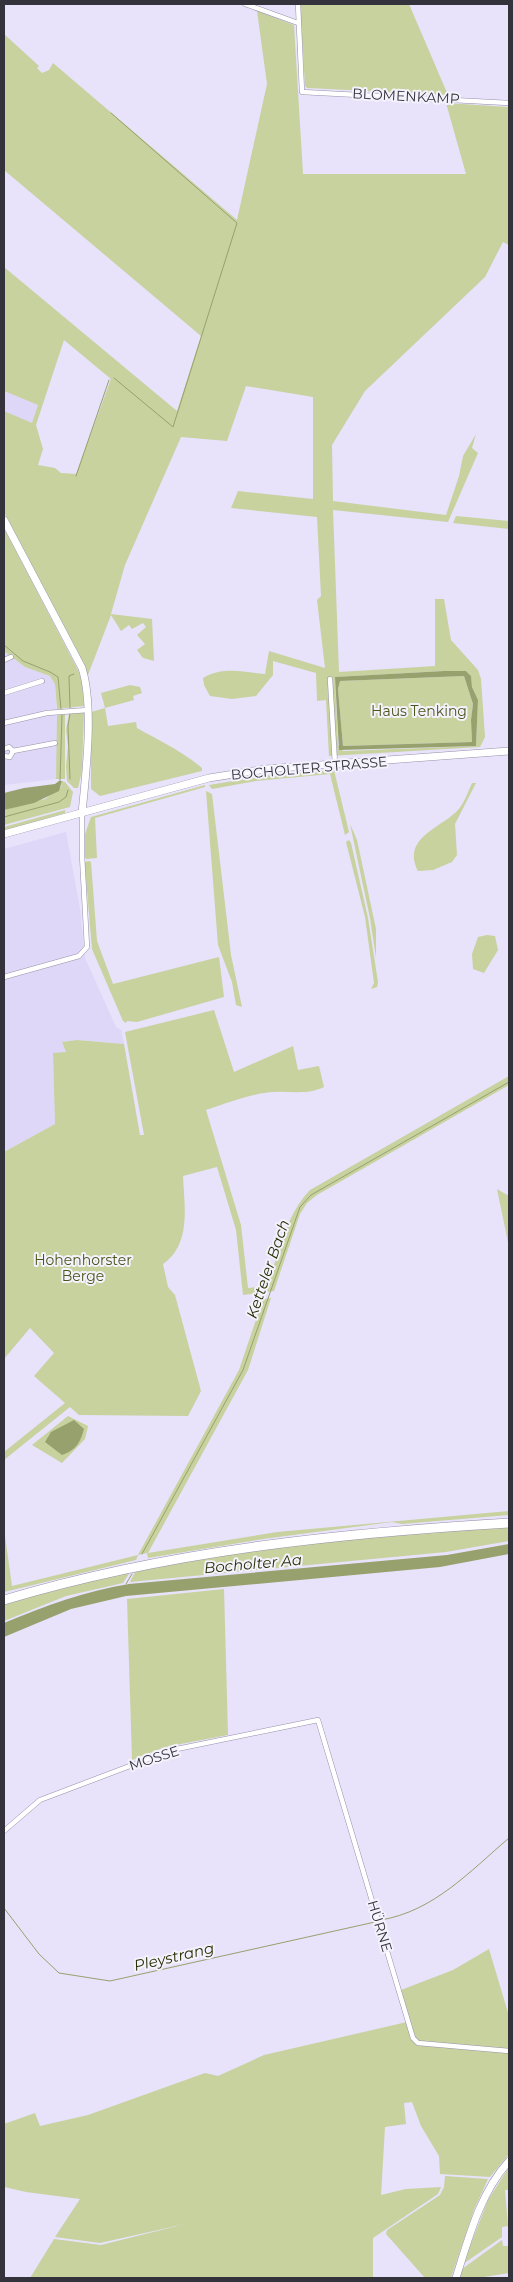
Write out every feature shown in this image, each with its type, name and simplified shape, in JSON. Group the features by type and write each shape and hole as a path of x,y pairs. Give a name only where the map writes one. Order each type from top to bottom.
{"highway":[{"path":"4,1598 92,1574 188,1554 277,1540 367,1530 509,1521"}],"main road":[{"path":"4,520 82,668 88,691 82,813"},
{"name":"BOCHOLTER STRASSE","path":"4,834 209,778 266,769 509,751"},
{"path":"456,2278 482,2203 494,2180 509,2161"}],"street":[{"path":"245,4 298,23 298,4"},
{"name":"BLOMENKAMP","path":"298,23 302,92 509,103"},
{"path":"4,660 11,658"},
{"path":"330,679 335,764"},
{"path":"4,693 42,681"},
{"path":"4,723 47,713 88,710"},
{"path":"13,751 54,743"},
{"path":"4,749 9,747 13,751"},
{"path":"4,756 10,757 13,751"},
{"path":"4,976 79,956 87,947 82,854 82,813"},
{"name":"MOSSE","path":"4,1831 40,1800 172,1750 318,1720"},
{"name":"HÜRNE","path":"318,1720 413,2038 418,2043 509,2051"}],"shaded area":[{"path":"4,391 38,405 32,424 4,411"},
{"path":"4,651 25,667 50,676 55,681 58,744 56,779 4,785"},
{"path":"466,671 471,676 472,687 478,700 476,746 339,750 335,677","holes":["464,676 473,704 471,720 472,742 343,746 338,689 340,681"]},
{"path":"62,781 59,791 34,803 4,810 4,793 55,784"},
{"path":"66,832 80,909 85,958 116,1027 121,1030 124,1044 77,1040 62,1042 66,1053 53,1053 55,1124 4,1152 4,849"},
{"path":"74,1420 84,1429 79,1442 74,1448 62,1455 45,1442 51,1432"},
{"path":"509,1544 509,1554 440,1567 126,1596 71,1609 4,1637 4,1623 65,1600 129,1584 447,1555"}],"green space":[{"path":"300,4 409,4 448,95 307,88 305,86"},
{"path":"257,11 294,25 303,174 466,174 446,103 509,107 509,245 503,242 485,277 365,391 332,445 333,501 446,515 459,476 463,456 476,434 472,448 478,453 448,522 333,510 339,672 435,666 435,599 444,599 451,640 478,670 481,679 485,737 480,747 329,756 326,700 317,701 316,673 273,661 273,675 256,696 232,699 210,696 204,685 203,678 218,672 233,671 265,674 269,651 325,668 317,600 321,596 317,517 231,508 238,491 313,499 313,397 246,386 227,441 181,437 125,565 111,614 152,619 154,661 143,658 137,650 145,644 137,635 146,627 143,623 132,629 129,625 121,631 111,615 88,675 4,512 4,411 32,423 38,405 4,391 4,267 177,411 201,336 4,170 4,34 39,66 37,68 42,73 49,70 53,63 237,220 267,84","holes":["64,340 111,379 76,474 61,473 55,468 38,465 43,449 36,425","466,671 471,676 472,687 478,700 476,746 343,751 338,745 335,677"]},
{"path":"456,516 509,521 509,529 453,523"},
{"path":"4,528 78,670 82,682 84,706 57,709 55,684 50,676 25,667 4,651"},
{"name":"Haus Tenking","path":"464,676 473,704 471,720 472,742 343,746 338,689 340,681"},
{"path":"130,685 140,687 142,693 133,696 134,700 105,708 101,693"},
{"path":"105,708 108,726 136,722 137,728 187,756 202,768 202,771 100,796 91,789 91,712"},
{"path":"69,713 84,713 82,771 78,788 74,788 67,781 68,746 66,730"},
{"path":"65,714 65,779 56,779 57,715"},
{"path":"334,770 349,832 345,835 330,774 256,781 212,789 209,785 263,776"},
{"path":"62,781 73,792 70,807 4,825 4,810 45,799 61,787"},
{"path":"472,783 476,783 455,824 457,855 452,862 433,870 418,871 414,860 415,850 419,842 425,835 457,811"},
{"path":"205,785 205,787 95,818 97,858 86,859 85,834 91,817"},
{"path":"206,791 212,794 231,955 242,1007 236,1005 232,982 218,945"},
{"path":"65,810 65,813 4,831 4,827"},
{"path":"350,824 357,840 376,929 376,958 370,918"},
{"path":"349,840 368,918 378,982 377,987 371,989 374,983 365,917 346,842"},
{"path":"85,862 91,862 97,941 113,984 219,957 224,997 137,1022 127,1021 126,1023 123,1021 92,949 85,867"},
{"path":"495,936 498,950 484,973 473,969 472,954 478,937"},
{"name":"Hohenhorster Berge","path":"214,1010 234,1072 293,1046 298,1070 319,1066 324,1087 306,1092 257,1094 206,1110 241,1225 248,1288 267,1286 294,1211 310,1190 509,1076 509,1085 317,1195 307,1203 300,1214 274,1291 243,1295 236,1230 217,1167 183,1176 185,1211 182,1235 172,1256 163,1264 168,1287 175,1295 201,1391 188,1416 79,1415 70,1407 4,1460 4,1452 65,1403 34,1376 54,1353 30,1328 4,1359 4,1152 55,1124 53,1053 66,1052 62,1042 77,1040 124,1044 140,1135 144,1135 125,1032"},
{"path":"497,1189 509,1196 509,1247"},
{"path":"271,1298 248,1370 148,1553 277,1532 509,1511 509,1515 402,1524 392,1522 263,1539 148,1558 147,1553 138,1555 239,1370 263,1299"},
{"path":"68,1416 88,1426 85,1439 62,1463 32,1445"},
{"path":"509,1526 509,1541 446,1552 130,1582 135,1572 204,1558 349,1538"},
{"path":"4,1529 12,1586 138,1555 136,1560 4,1592"},
{"path":"130,1572 123,1583 66,1596 4,1621 4,1602"},
{"path":"224,1589 228,1735 165,1747 132,1760 127,1599"},
{"path":"489,1949 509,2016 509,2049 419,2041 414,2038 401,1990 453,1970"},
{"path":"407,2022 418,2044 509,2053 509,2154 490,2177 440,2174 439,2156 421,2126 412,2102 404,2103 406,2124 385,2127 381,2195 406,2189 441,2187 438,2194 373,2238 373,2278 30,2278 54,2239 101,2245 185,2224 100,2243 55,2237 80,2199 26,2192 4,2187 4,2124 35,2113 40,2126 88,2115 205,2073 218,2076 264,2055"},
{"path":"509,2167 509,2190 505,2190 508,2226 502,2227 502,2237 463,2264 488,2200"},
{"path":"445,2176 488,2179 474,2210 451,2278 425,2278 386,2234 387,2230 440,2195 444,2187"},
{"path":"502,2240 503,2246 509,2246 509,2273 478,2278 459,2278 462,2269"}],"waterway":[{"path":"111,113 237,223 173,427 114,378"},
{"path":"76,476 109,380"},
{"path":"4,645 23,661 58,677 61,709"},
{"path":"70,708 69,676 74,674"},
{"path":"70,714 68,726 70,779"},
{"path":"60,781 62,715"},
{"path":"4,817 59,802 66,797 68,790"},
{"name":"Ketteler Bach","path":"142,1554 243,1370 300,1207 311,1195 509,1082"},
{"path":"126,1584 132,1574"},
{"name":"Pleystrang","path":"381,1920 418,1908 434,1899 465,1877 509,1838"},
{"name":"Pleystrang","path":"4,1908 39,1954 59,1973 110,1981 375,1922"}],"water label":[{"name":"Bocholter Aa","path":"253,1564"}]}
